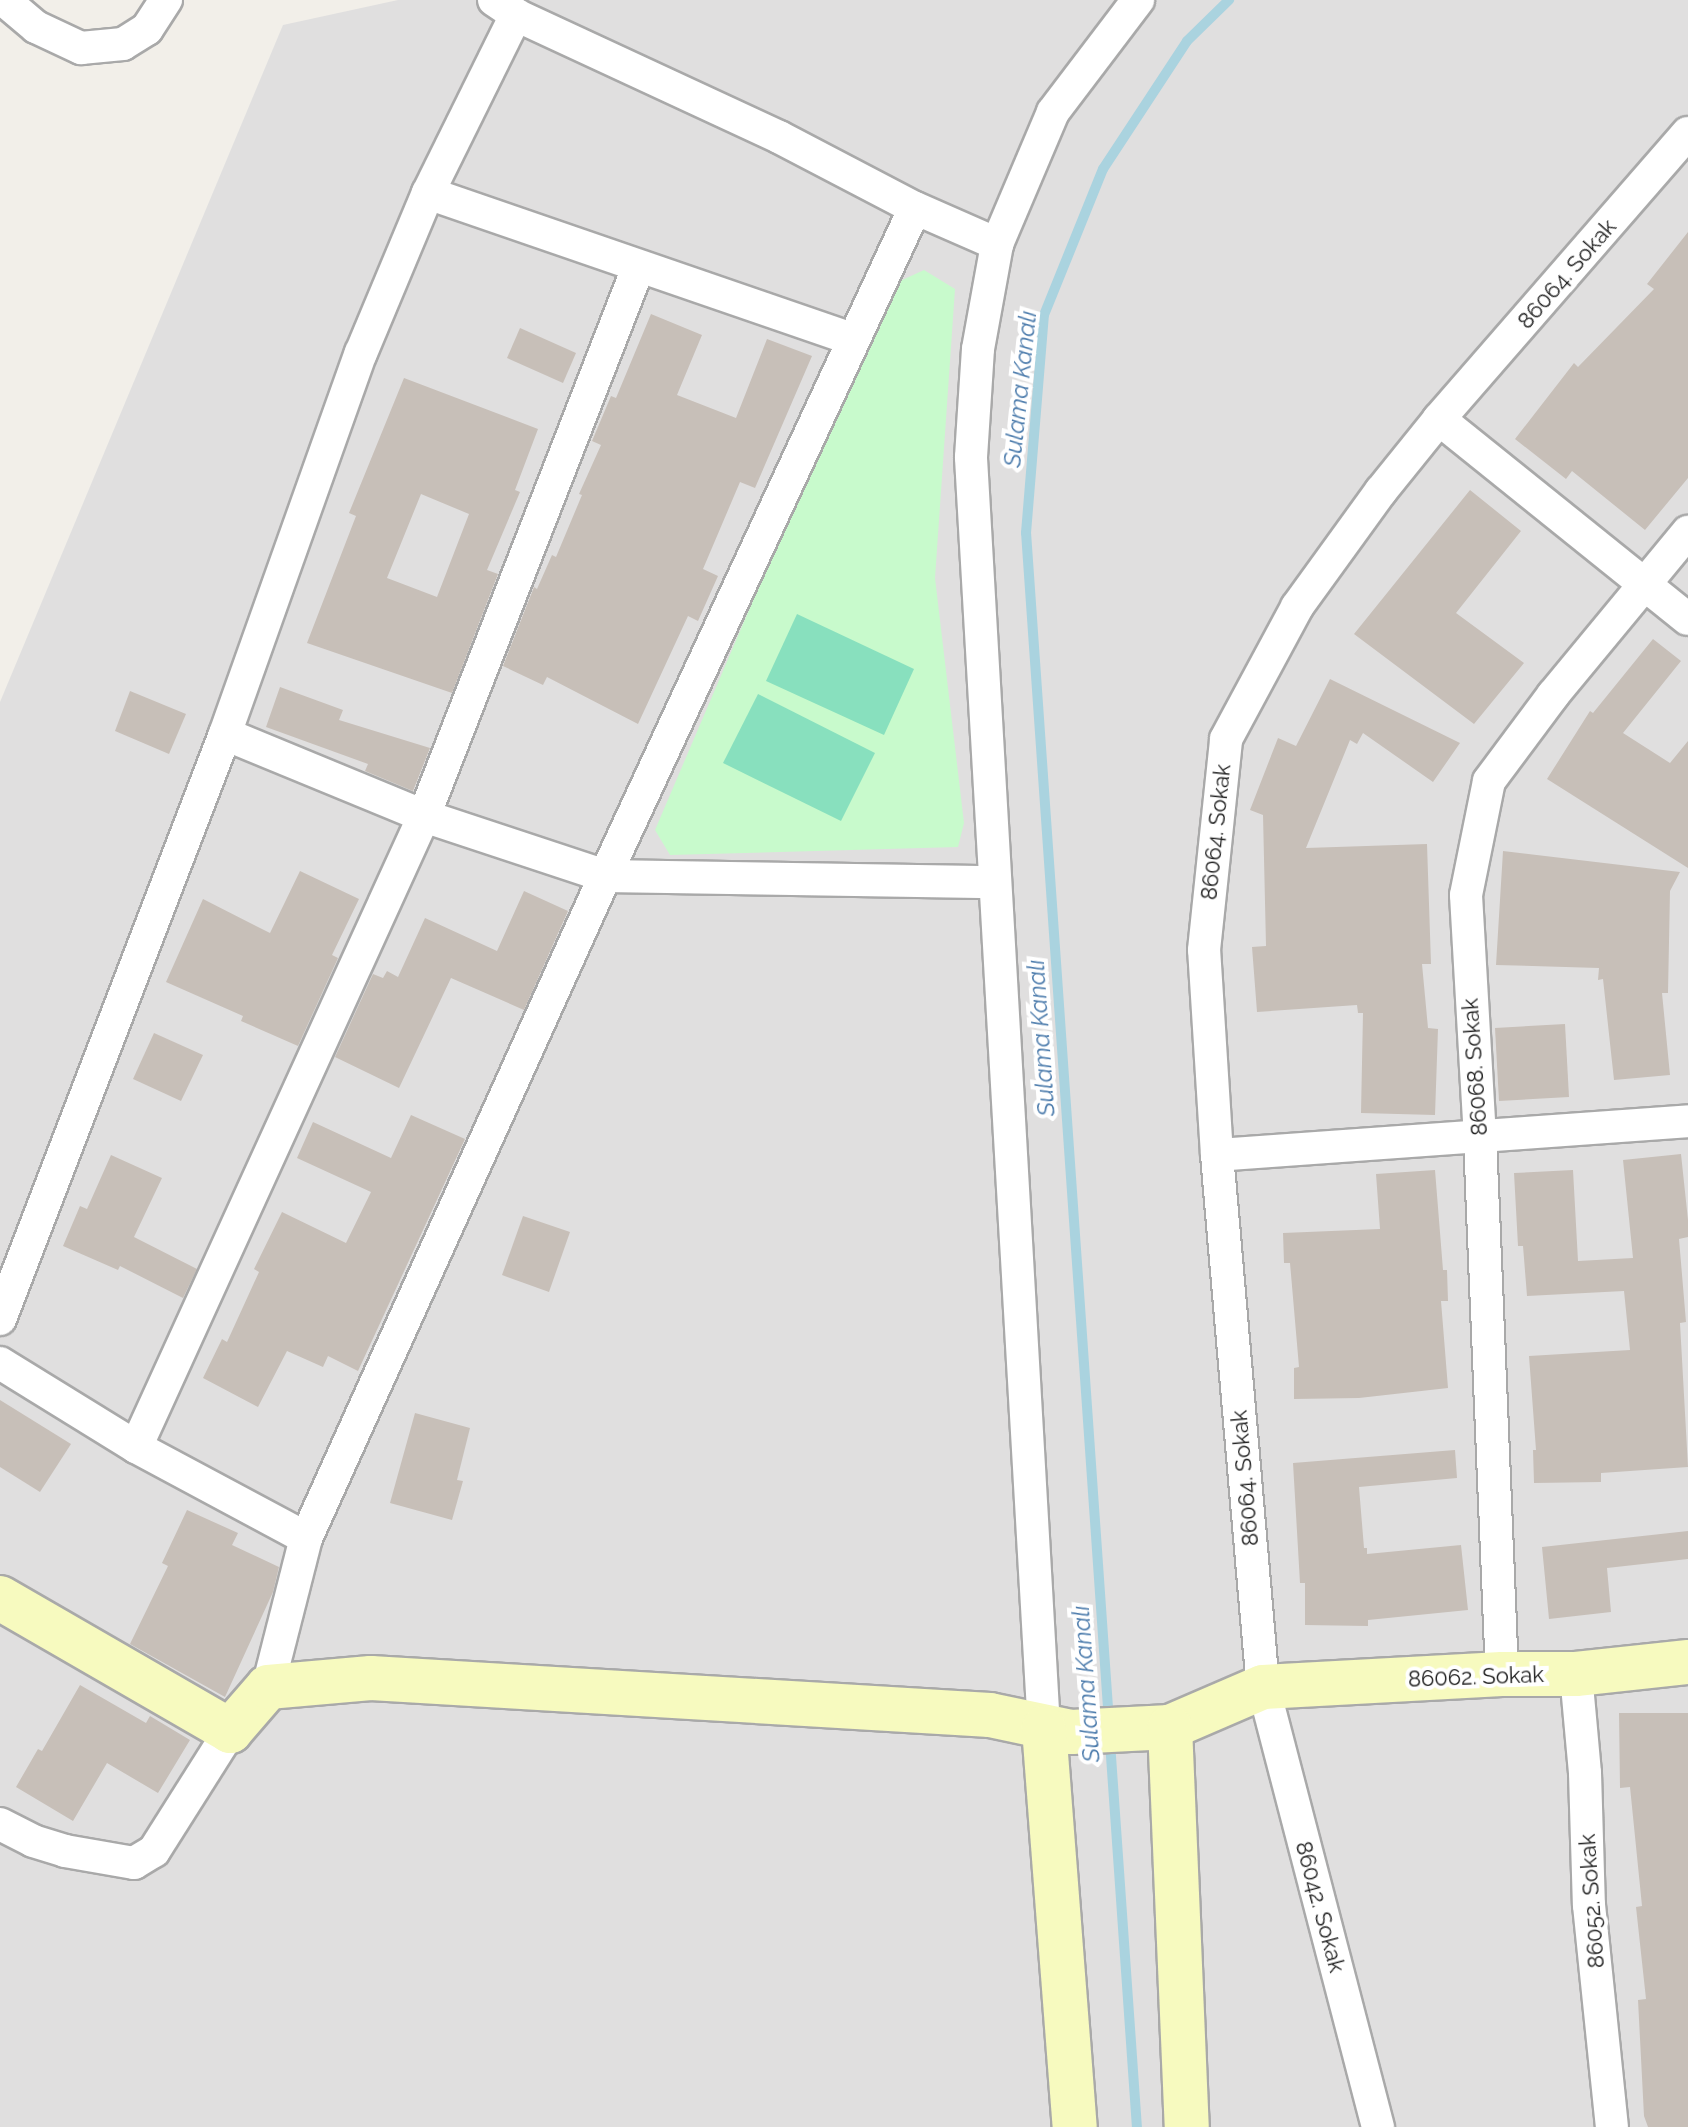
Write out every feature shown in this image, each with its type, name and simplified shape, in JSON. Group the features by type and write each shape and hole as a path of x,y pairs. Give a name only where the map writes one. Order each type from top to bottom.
{"main road":[{"path":"0,1598 230,1731 268,1687 387,1679 990,1715 1058,1730 1159,1726 1263,1687"},
{"name":"86062. Sokak","path":"1263,1687 1502,1674 1576,1674 1688,1662"},
{"path":"1159,1726 1187,2127"},
{"path":"1058,1730 1075,2127"}],"street":[{"path":"4,0 36,27 81,48 123,44 147,29 166,0"},
{"path":"1058,1730 995,882 971,457 978,349 997,244 1053,112 1138,0"},
{"path":"0,1319 225,734 361,353 505,8 779,137 915,208 997,244"},
{"name":"86064. Sokak","path":"1263,1687 1217,1155 1204,950 1226,739 1297,607 1381,491 1439,419 1688,133"},
{"path":"428,193 638,268 852,339"},
{"path":"268,1687 306,1538 605,876 915,208"},
{"path":"136,1447 424,816 638,268"},
{"path":"1439,419 1688,619"},
{"name":"86068. Sokak","path":"1502,1674 1480,1138 1466,895 1489,781 1553,695 1688,532"},
{"path":"225,734 424,816 605,876 995,882"},
{"path":"1217,1155 1688,1121"},
{"path":"0,1363 136,1447 306,1538"},
{"name":"86052. Sokak","path":"1576,1674 1585,1773 1589,1905 1612,2127"},
{"name":"86042. Sokak","path":"1263,1687 1378,2127"},
{"path":"0,1824 33,1841 65,1851 134,1863 154,1851 230,1731"}],"shaded area":[{"path":"398,0 1688,0 1688,2127 0,2127 0,702 283,25"}],"green space":[{"path":"924,270 955,289 935,578 964,823 958,847 670,855 655,830 887,287"},
{"path":"797,614 914,669 884,735 766,681"},
{"path":"758,694 875,753 841,821 723,763"}],"building":[{"path":"1688,232 1688,478 1645,530 1572,471 1566,479 1515,439 1574,363 1578,367 1654,289 1647,284"},
{"path":"651,314 702,335 677,395 736,418 767,339 812,356 755,488 740,482 703,569 718,576 698,621 688,616 638,724 547,677 543,685 503,666 534,587 537,589 552,555 556,557 601,445 592,441 611,396 616,398"},
{"path":"520,328 576,353 563,383 507,358"},
{"path":"404,378 538,429 515,490 520,492 487,570 498,574 452,693 307,643 356,516 349,513","holes":["421,494 469,514 437,597 387,578"]},
{"path":"1470,490 1521,531 1456,613 1524,663 1474,724 1354,634"},
{"path":"1653,639 1681,661 1623,733 1670,763 1688,741 1688,868 1547,779 1590,711 1593,713"},
{"path":"1330,679 1460,743 1433,782 1363,733 1357,744 1350,740 1306,848 1427,844 1431,964 1422,964 1428,1028 1438,1029 1435,1115 1361,1113 1363,1013 1358,1013 1357,1005 1257,1012 1252,947 1266,946 1263,815 1250,810 1278,738 1296,746"},
{"path":"280,687 343,710 339,720 430,748 413,791 365,771 368,764 266,727"},
{"path":"130,691 186,714 169,754 115,731"},
{"path":"1503,851 1680,872 1670,891 1668,993 1662,993 1670,1075 1614,1080 1603,979 1598,980 1599,968 1496,965"},
{"path":"300,871 359,899 332,955 338,958 298,1046 241,1021 243,1016 166,982 203,899 270,933"},
{"path":"524,891 568,911 524,1010 451,978 399,1088 335,1057 373,974 383,978 387,971 398,977 425,918 497,951"},
{"path":"1565,1024 1569,1097 1499,1101 1495,1028"},
{"path":"154,1033 203,1055 181,1101 133,1079"},
{"path":"411,1115 465,1139 358,1371 328,1356 323,1367 287,1351 258,1407 203,1378 222,1339 227,1342 259,1272 254,1269 282,1212 346,1243 371,1192 297,1158 313,1122 391,1158"},
{"path":"1681,1154 1688,1220 1688,1237 1679,1239 1686,1322 1680,1323 1688,1467 1601,1473 1601,1482 1534,1483 1533,1450 1536,1450 1529,1356 1630,1350 1624,1291 1527,1296 1523,1246 1518,1246 1514,1173 1573,1170 1578,1261 1633,1258 1623,1160"},
{"path":"111,1155 162,1178 134,1237 197,1269 183,1298 120,1266 118,1270 63,1246 80,1206 87,1209"},
{"path":"1435,1170 1443,1270 1447,1270 1448,1301 1441,1301 1448,1388 1359,1398 1294,1399 1294,1368 1299,1367 1290,1263 1284,1263 1283,1233 1380,1229 1376,1174"},
{"path":"523,1216 570,1232 549,1292 502,1275"},
{"path":"0,1400 71,1444 40,1492 0,1467"},
{"path":"415,1413 470,1428 457,1480 463,1481 452,1520 390,1503"},
{"path":"1455,1450 1457,1478 1359,1487 1367,1554 1461,1545 1468,1610 1368,1620 1368,1626 1305,1625 1305,1583 1300,1583 1293,1463"},
{"path":"187,1510 238,1533 232,1545 279,1567 273,1592 225,1697 130,1644 168,1566 162,1563"},
{"path":"1688,1531 1688,1559 1607,1568 1611,1612 1549,1619 1542,1547"},
{"path":"80,1685 146,1723 150,1716 190,1740 158,1793 107,1763 73,1821 16,1787 38,1749 42,1751"},
{"path":"1619,1713 1688,1713 1688,2127 1648,2127 1644,2116 1638,2000 1646,1999 1636,1907 1642,1906 1630,1787 1620,1788"}],"waterway":[{"name":"Sulama Kanalı","path":"1109,1722 1026,533 1044,315 1103,169 1187,41 1229,0"},
{"name":"Sulama Kanalı","path":"1110,1742 1137,2127"}]}
